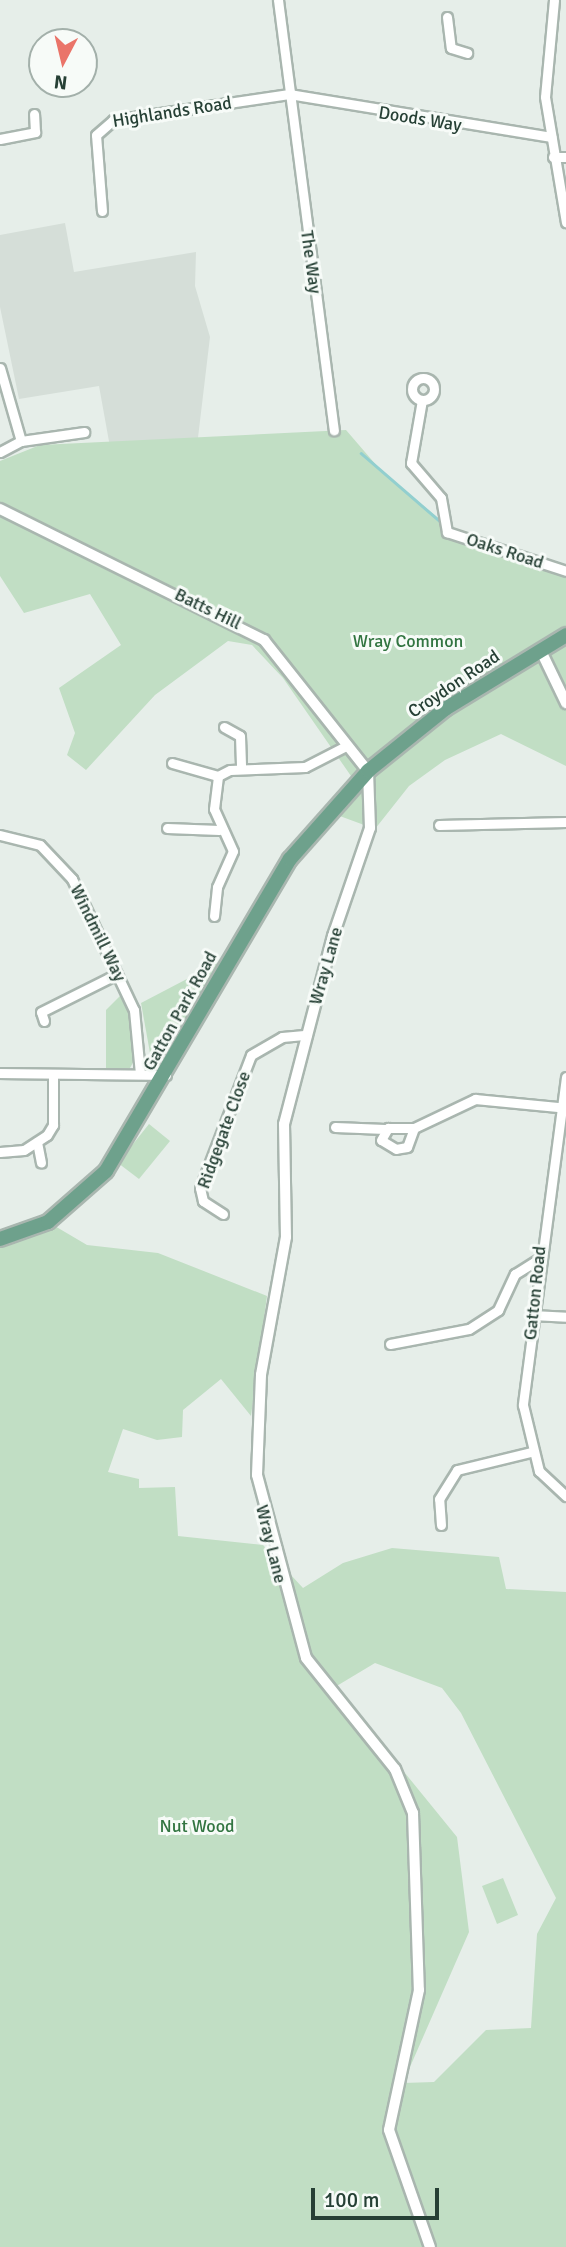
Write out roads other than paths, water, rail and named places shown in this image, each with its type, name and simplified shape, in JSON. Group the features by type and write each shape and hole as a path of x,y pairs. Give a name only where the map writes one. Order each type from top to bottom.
{"main road":[{"name":"Croydon Road","path":"368,771 445,709 566,635"},
{"name":"Gatton Park Road","path":"0,1239 48,1222 106,1171 168,1074 252,918 290,859 368,771"}],"street":[{"name":"The Way","path":"278,0 334,430"},
{"path":"553,4 545,97 566,222"},
{"path":"447,17 451,48 467,53"},
{"name":"Doods Way","path":"289,94 551,137"},
{"name":"Highlands Road","path":"102,211 96,135 103,123 289,94"},
{"path":"0,139 35,132 34,114"},
{"path":"553,157 566,157"},
{"path":"0,368 21,441"},
{"name":"Oaks Road","path":"422,400 411,463 441,498 446,529 566,570"},
{"path":"0,452 21,441 84,432"},
{"name":"Batts Hill","path":"0,509 256,634 279,654 346,746 368,771"},
{"path":"541,651 566,703"},
{"path":"224,727 240,736 241,769"},
{"path":"172,763 218,776 241,769 286,772 346,746"},
{"name":"Wray Lane","path":"368,771 373,806 284,1124 286,1237 261,1375 258,1488 306,1658 395,1769 409,1797 416,1838 419,1990 389,2130 430,2247"},
{"path":"214,916 216,901 233,851 219,830 218,776"},
{"path":"350,790 373,806"},
{"path":"439,825 566,822"},
{"path":"167,828 219,830"},
{"name":"Windmill Way","path":"0,835 18,836 59,858 134,1010 139,1074"},
{"path":"41,1012 117,974"},
{"name":"Ridgegate Close","path":"223,1214 203,1201 200,1188 251,1055 282,1037 307,1035"},
{"path":"0,1073 168,1074"},
{"path":"2,1154 37,1142 53,1125 53,1074"},
{"name":"Gatton Road","path":"566,1077 558,1107 562,1119 558,1160 538,1259 523,1405 531,1452 546,1481 566,1496"},
{"path":"335,1127 414,1128 475,1099 558,1107"},
{"path":"385,1129 384,1143 396,1149 412,1142 414,1128"},
{"path":"37,1142 41,1163"},
{"path":"390,1344 469,1329 498,1310 514,1274 538,1259"},
{"path":"532,1315 566,1317"},
{"path":"441,1525 439,1499 457,1470 531,1452"}],"waterway":[{"path":"361,453 442,523"}],"park label":[{"name":"Wray Common","path":"408,641"},
{"name":"Nut Wood","path":"197,1826"}]}
